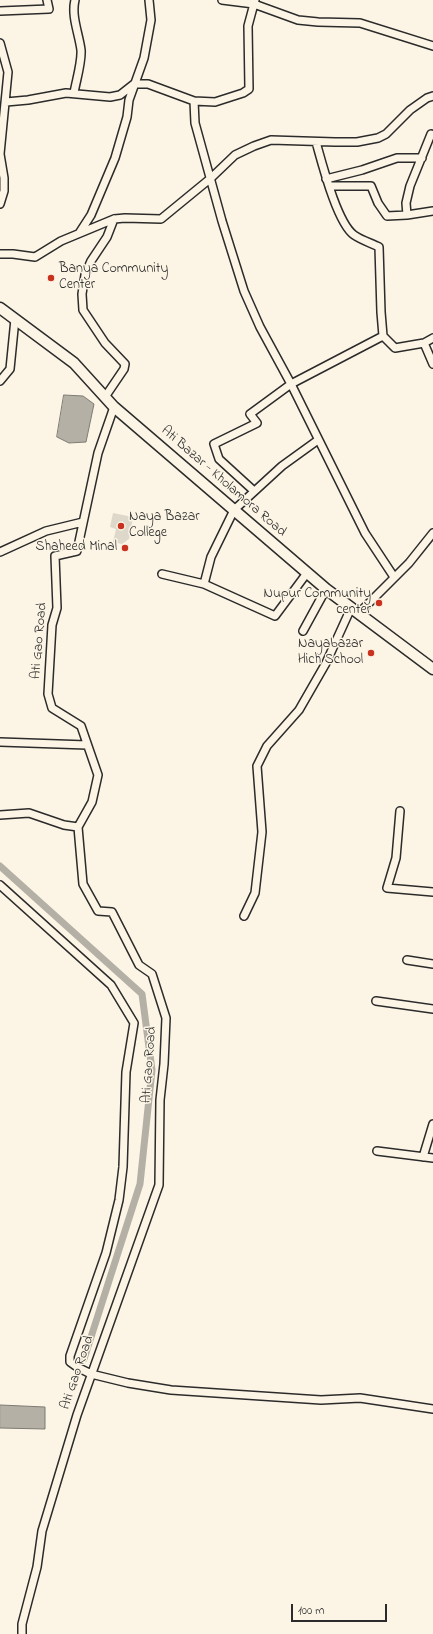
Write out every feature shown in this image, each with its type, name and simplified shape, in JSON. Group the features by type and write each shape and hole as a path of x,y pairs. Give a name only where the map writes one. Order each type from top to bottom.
{"main road":[{"name":"Ati Bazar - Kholamora Road","path":"0,308 74,363 114,407 326,589 433,669"}],"street":[{"path":"0,11 49,9 47,0"},
{"path":"74,93 81,51 76,26 75,0"},
{"path":"80,232 90,215 115,158 134,84 144,58 151,20 148,0"},
{"path":"222,0 255,2 298,20 318,22 360,22 433,46"},
{"path":"6,102 28,100 66,93 110,97 120,95 134,84 148,84 194,101 215,102 243,93 249,89 248,26 255,2"},
{"path":"0,43 8,72 0,154 4,178 0,204"},
{"path":"0,254 35,257 61,241 114,219 160,219 211,178 235,155 271,140 357,142 378,138 386,134 410,110 427,98 433,96"},
{"path":"194,101 196,123 222,221 244,291 260,327 291,384 365,533 394,577"},
{"path":"407,215 406,203 410,186 432,134"},
{"path":"316,142 326,179 340,215 353,234 379,247 383,336 395,348 424,343 433,338"},
{"path":"326,179 362,170 397,158 422,158"},
{"path":"329,186 371,186 378,203 387,216 433,211"},
{"path":"105,397 126,364 105,343 84,310 82,294 85,275 91,260 107,237 114,219"},
{"path":"0,381 10,369 15,319"},
{"path":"254,491 219,459 214,444 257,423 250,414 291,384 383,336"},
{"path":"424,343 433,364"},
{"path":"0,552 46,531 83,522 98,453 114,407"},
{"path":"204,584 211,557 234,510 282,466 318,440"},
{"name":"Ati Gao Road","path":"22,1634 22,1624 37,1567 42,1531 77,1415 159,1185 160,1100 164,1064 166,1018 152,974 139,965 112,912 98,911 83,884 78,828 92,802 98,775 81,726 52,708 48,694 52,625 57,608 55,556 77,551 83,522"},
{"path":"244,916 255,893 262,832 257,766 267,746 299,710 354,611 409,563 433,534"},
{"path":"162,574 204,584 275,616 307,573"},
{"path":"303,632 326,589"},
{"path":"0,742 87,745"},
{"path":"400,811 396,858 387,888 433,892"},
{"path":"0,815 29,812 78,828"},
{"path":"0,885 111,984 134,1023 126,1072 123,1167 119,1200 106,1252 70,1356 70,1362 91,1374 128,1383 171,1390 321,1400 360,1398 433,1409"},
{"path":"407,960 433,964"},
{"path":"376,1001 433,1009"},
{"path":"422,1157 433,1124"},
{"path":"377,1151 433,1158"}],"shaded area":[{"path":"64,395 83,396 94,404 86,442 69,443 57,437"},
{"path":"113,513 133,517 129,539 122,544 113,542 116,529 110,527"},
{"path":"0,1405 45,1407 45,1429 0,1428"}],"waterway":[{"path":"0,866 142,994 152,1070 140,1184 84,1359"}],"place":[{"name":"Banya Community Center","path":"51,278"},
{"name":"Naya Bazar College","path":"121,526"},
{"name":"Shaheed Minal","path":"125,548"},
{"name":"Nupur Community center","path":"379,603"},
{"name":"Nayabazar Hich School","path":"371,653"}]}
